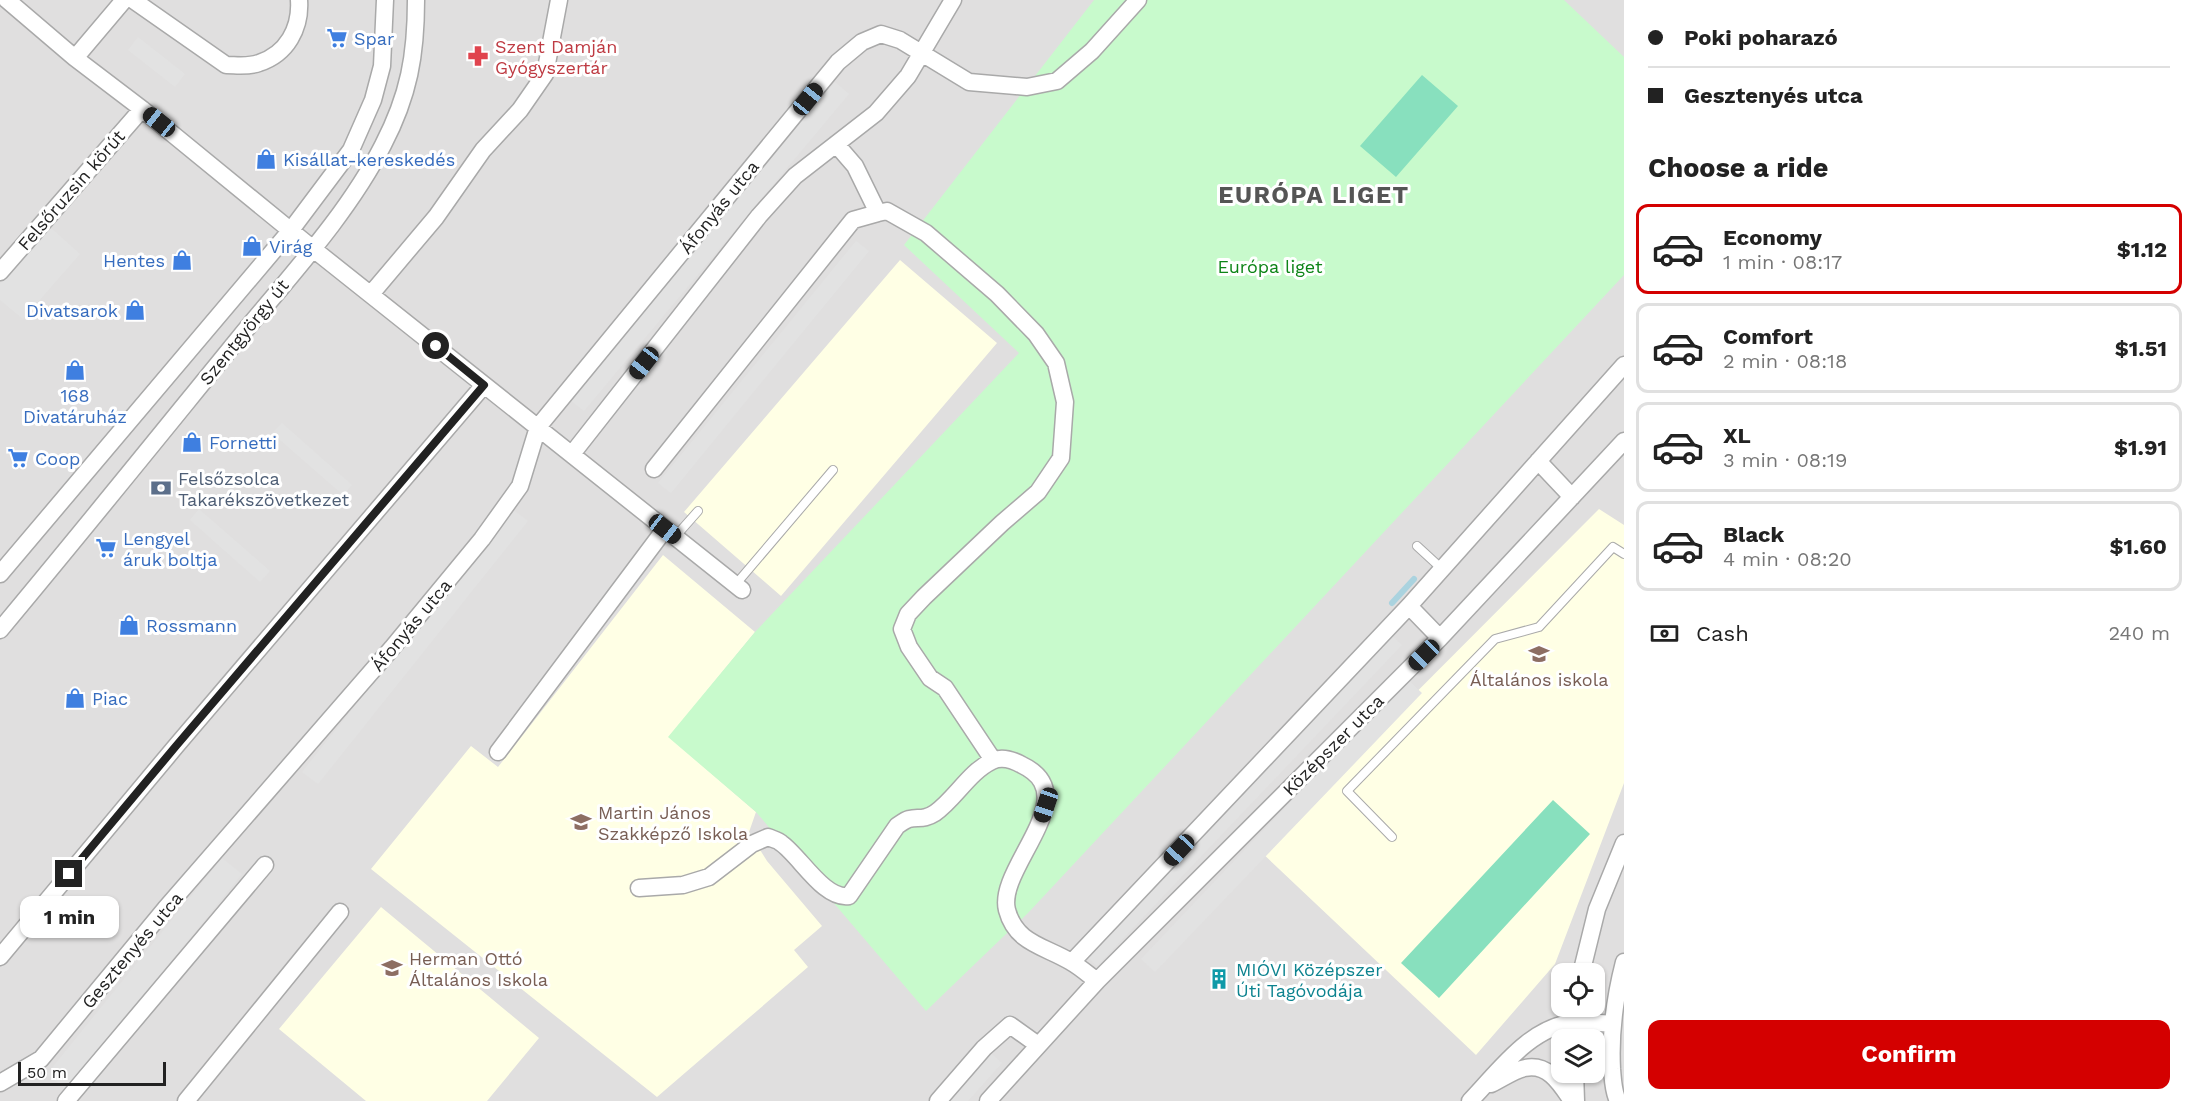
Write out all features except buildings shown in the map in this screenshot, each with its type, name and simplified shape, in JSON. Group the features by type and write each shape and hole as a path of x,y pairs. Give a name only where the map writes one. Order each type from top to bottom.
{"street":[{"path":"7,0 75,58 142,109 312,248 739,587"},
{"path":"75,58 124,0"},
{"path":"133,0 226,65 260,63 277,53 294,36 300,16 299,0"},
{"name":"Szentgyörgy út","path":"0,574 291,230 351,150 373,100 382,66 385,0"},
{"name":"Szentgyörgy út","path":"0,630 143,457 351,198 383,145 403,100 413,59 416,0"},
{"path":"371,294 436,217 483,150 520,110 545,74 559,0"},
{"name":"Áfonyás utca","path":"572,454 759,216 795,176 876,113 908,76 953,0"},
{"path":"921,54 969,82 1027,87 1057,81 1092,51 1138,0"},
{"name":"Áfonyás utca","path":"254,805 269,791 392,648 482,539 520,486 538,428 838,62 862,42 881,34 900,40 921,54"},
{"name":"Felsőruzsin körút","path":"0,272 142,109"},
{"path":"836,144 855,166 878,213"},
{"path":"654,470 853,220 887,211 926,233 997,294 1036,334 1056,363 1065,402 1061,458 1038,492 924,597 908,614 902,629 909,647 930,678 945,687 993,760"},
{"path":"1072,962 1428,586 1624,365"},
{"path":"0,957 176,746 484,385"},
{"name":"Középszer utca","path":"988,1101 1097,981 1440,638 1624,441"},
{"path":"1539,461 1572,497"},
{"path":"498,752 670,533"},
{"path":"1409,606 1440,638"},
{"path":"639,888 683,885 710,877 752,844 768,837 781,842 833,894 841,897 849,896 897,826 908,819 922,819 936,812 977,772 993,760 1011,759 1030,768 1044,786 1046,805 1034,839 1015,872 1006,894 1007,909 1013,925 1027,941 1072,962 1097,981"},
{"name":"Gesztenyés utca","path":"0,1083 41,1059 254,805"},
{"path":"1584,963 1597,909 1624,843"},
{"path":"66,1101 265,865"},
{"path":"186,1101 340,912"},
{"path":"1618,1101 1614,1094 1611,1046 1615,999 1624,962"},
{"path":"1470,1101 1517,1050 1570,1017"},
{"path":"1586,1017 1613,1024"},
{"path":"938,1101 984,1048 1010,1025 1038,1045"},
{"path":"1485,1086 1525,1068 1537,1068 1551,1073 1574,1101"},
{"path":"1574,1101 1575,1083"}],"lane":[{"path":"739,587 833,470"},
{"path":"670,533 698,511"},
{"path":"1418,546 1442,569"},
{"path":"1392,837 1347,791 1495,639 1539,627 1613,547 1624,554"}],"shaded area":[{"path":"0,0 1624,0 1624,1101 0,1101"},
{"path":"138,37 185,74 175,87 128,50"},
{"path":"835,82 849,94 584,411 570,400"},
{"path":"50,227 80,254 23,319 0,300 0,284"},
{"path":"856,241 869,251 671,493 658,483"},
{"path":"900,260 997,343 781,596 684,512"},
{"path":"282,423 352,485 343,495 272,433"},
{"path":"199,509 270,571 260,582 190,520"},
{"path":"512,509 528,521 318,784 302,772"},
{"name":"Általános iskola","path":"1599,509 1624,525 1624,783 1555,963 1551,963 1551,969 1476,1055 1259,850"},
{"name":"Martin János Szakképző Iskola","path":"663,555 755,632 669,737 756,812 749,832 767,861 822,926 794,950 808,967 657,1097 371,869 471,746 498,767"},
{"path":"1391,635 1402,645 1097,966 1086,956"},
{"path":"1407,679 1422,693 1155,972 1141,959"},
{"path":"222,858 242,874 67,1090 47,1074"},
{"name":"Herman Ottó Általános Iskola","path":"381,907 539,1038 487,1101 366,1101 279,1029"},
{"path":"987,1050 1002,1063 968,1101 942,1101"}],"green space":[{"name":"Európa liget","path":"1094,0 1564,0 1624,57 1624,275 1028,913 926,1011 756,812 668,737 755,632 1019,353 904,245"},
{"path":"1422,75 1458,106 1396,177 1360,146"},
{"path":"1553,800 1590,834 1439,998 1401,963"}],"waterway":[{"path":"1392,603 1414,579"}],"place":[{"name":"Spar","path":"337,38"},
{"name":"Szent Damján Gyógyszertár","path":"478,56"},
{"name":"Kisállat-kereskedés","path":"266,159"},
{"name":"Virág","path":"252,246"},
{"name":"Hentes","path":"182,260"},
{"name":"Divatsarok","path":"135,310"},
{"name":"168 Divatáruház","path":"75,370"},
{"name":"Fornetti","path":"192,442"},
{"name":"Coop","path":"18,458"},
{"name":"Felsőzsolca Takarékszövetkezet","path":"161,488"},
{"name":"Lengyel áruk boltja","path":"106,548"},
{"name":"Rossmann","path":"129,625"},
{"name":"Általános iskola","path":"1539,654"},
{"name":"Piac","path":"75,698"},
{"name":"Martin János Szakképző Iskola","path":"581,822"},
{"name":"Herman Ottó Általános Iskola","path":"392,968"},
{"name":"MIÓVI Középszer Úti Tagóvodája","path":"1219,979"}],"district":[{"name":"EURÓPA LIGET","path":"1314,195"}],"route":[{"path":"69,874 484,385 436,346"}]}
